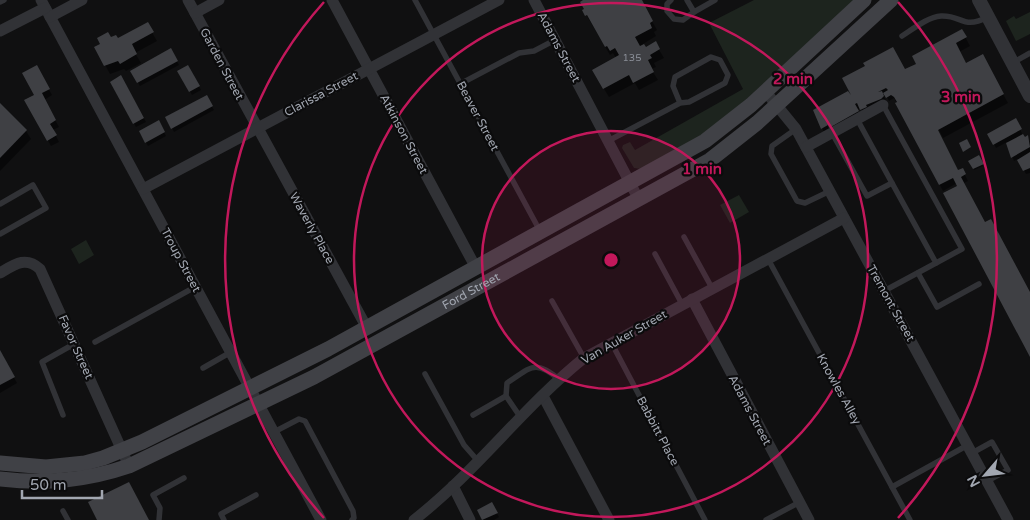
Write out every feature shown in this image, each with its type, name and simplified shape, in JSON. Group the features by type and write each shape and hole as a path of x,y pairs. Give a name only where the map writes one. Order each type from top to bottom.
{"main road":[{"name":"Ford Street","path":"0,463 28,466 66,465 94,460 122,451 250,389 367,328 705,141 736,118 864,0"},
{"name":"Ford Street","path":"0,479 67,481 107,474 128,466 332,368 710,160 778,105 891,0"}],"street":[{"path":"0,31 45,8 82,0"},
{"name":"Garden Street","path":"188,0 257,128"},
{"path":"195,13 219,0"},
{"name":"Atkinson Street","path":"332,0 476,268"},
{"name":"Clarissa Street","path":"142,189 499,0"},
{"name":"Adams Street","path":"534,0 639,200"},
{"path":"979,0 1030,96"},
{"name":"Troup Street","path":"45,8 321,520"},
{"name":"Tremont Street","path":"765,91 796,129 806,146 1008,520"},
{"path":"806,146 883,105"},
{"name":"Waverly Place","path":"257,128 367,328"},
{"name":"Van Auker Street","path":"414,520 453,486 560,379 584,358 844,218"},
{"name":"Favor Street","path":"0,272 22,262 33,263 40,270 128,466"},
{"name":"Adams Street","path":"687,302 809,520"},
{"path":"543,396 609,520"},
{"path":"453,486 470,520"}],"lane":[{"path":"0,2 4,0"},
{"name":"Beaver Street","path":"415,0 540,233"},
{"path":"671,0 667,4 667,11 674,19 683,20 715,0"},
{"path":"687,0 694,12"},
{"path":"902,36 940,16 974,24 988,17"},
{"path":"460,84 519,53 534,50 555,40"},
{"path":"1012,62 1030,53"},
{"path":"608,141 680,103 689,102 725,83 728,75 720,60 711,57 675,76 673,86 680,103"},
{"path":"883,105 962,249 884,291"},
{"path":"857,119 936,263"},
{"path":"796,129 772,146 771,154 797,201 805,203 830,191"},
{"path":"832,133 867,196 892,183"},
{"path":"0,204 33,185 46,208 0,234"},
{"path":"684,237 712,288"},
{"path":"655,254 687,302"},
{"name":"Knowles Alley","path":"768,259 910,520"},
{"path":"918,272 937,307 978,284"},
{"path":"95,342 195,287"},
{"path":"552,301 584,358"},
{"name":"Babbitt Place","path":"612,342 705,520"},
{"path":"63,415 42,362 74,344"},
{"path":"202,368 231,352"},
{"path":"521,418 506,396 507,383 534,366 544,368 560,379"},
{"path":"425,374 464,445 478,461"},
{"path":"472,415 506,396"},
{"path":"274,432 299,419 305,422 353,511 354,518 352,520"},
{"path":"892,487 970,449 992,442 1008,470 987,481"},
{"path":"159,520 160,508 153,495 184,478"},
{"path":"224,520 220,514 256,494"},
{"path":"768,519 800,502"},
{"path":"63,511 68,520"}],"shaded area":[{"path":"754,0 854,0 748,98 708,132 641,169 634,168 622,148 623,145 630,142 635,150 743,89 709,23"},
{"path":"1030,12 1030,34 1016,41 1006,21 1014,16 1016,19"},
{"path":"739,195 749,212 730,223 720,205"},
{"path":"86,240 94,255 79,264 71,249"}],"building":[{"path":"583,0 642,0 653,21 650,23 652,28 635,37 640,46 644,44 646,47 656,41 660,49 650,55 652,58 648,60 654,72 633,83 629,75 603,89 592,70 619,55 615,48 610,51 607,46 605,47 587,15 585,16 582,10 584,9 580,2"},
{"path":"148,22 154,32 132,44 137,54 120,64 118,61 104,66 94,47 100,44 97,38 108,32 111,37 116,35 118,38"},
{"path":"962,29 967,37 956,43 966,63 983,54 1004,94 938,130 958,170 963,168 966,174 961,177 985,222 991,219 1030,292 1030,357 943,193 957,186 953,178 939,185 895,103 897,102 894,97 891,95 886,98 883,93 888,90 886,88 878,92 882,91 884,96 860,110 857,103 855,104 859,111 829,128 828,125 821,129 813,110 848,91 851,95 842,78 865,66 863,63 893,47 905,69 916,64 912,56"},
{"path":"171,48 178,61 137,83 130,71"},
{"path":"37,65 50,89 42,93 56,120 50,124 57,135 47,141 24,100 34,95 22,73"},
{"path":"188,65 200,86 189,92 177,71"},
{"path":"121,75 144,118 133,124 110,82"},
{"path":"207,95 213,106 171,129 165,117"},
{"path":"0,103 27,130 0,158"},
{"path":"1016,118 1022,129 993,145 987,134"},
{"path":"159,120 165,132 145,143 139,131"},
{"path":"1023,134 1025,137 1028,135 1030,147 1011,158 1006,143"},
{"path":"967,139 971,147 963,152 959,143"},
{"path":"1030,152 1030,168 1023,171 1017,160"},
{"path":"979,155 984,164 973,169 968,161"},
{"path":"0,350 15,377 0,385"},
{"path":"129,482 149,520 97,520 88,502"},
{"path":"492,502 498,513 482,520 477,510"}]}
